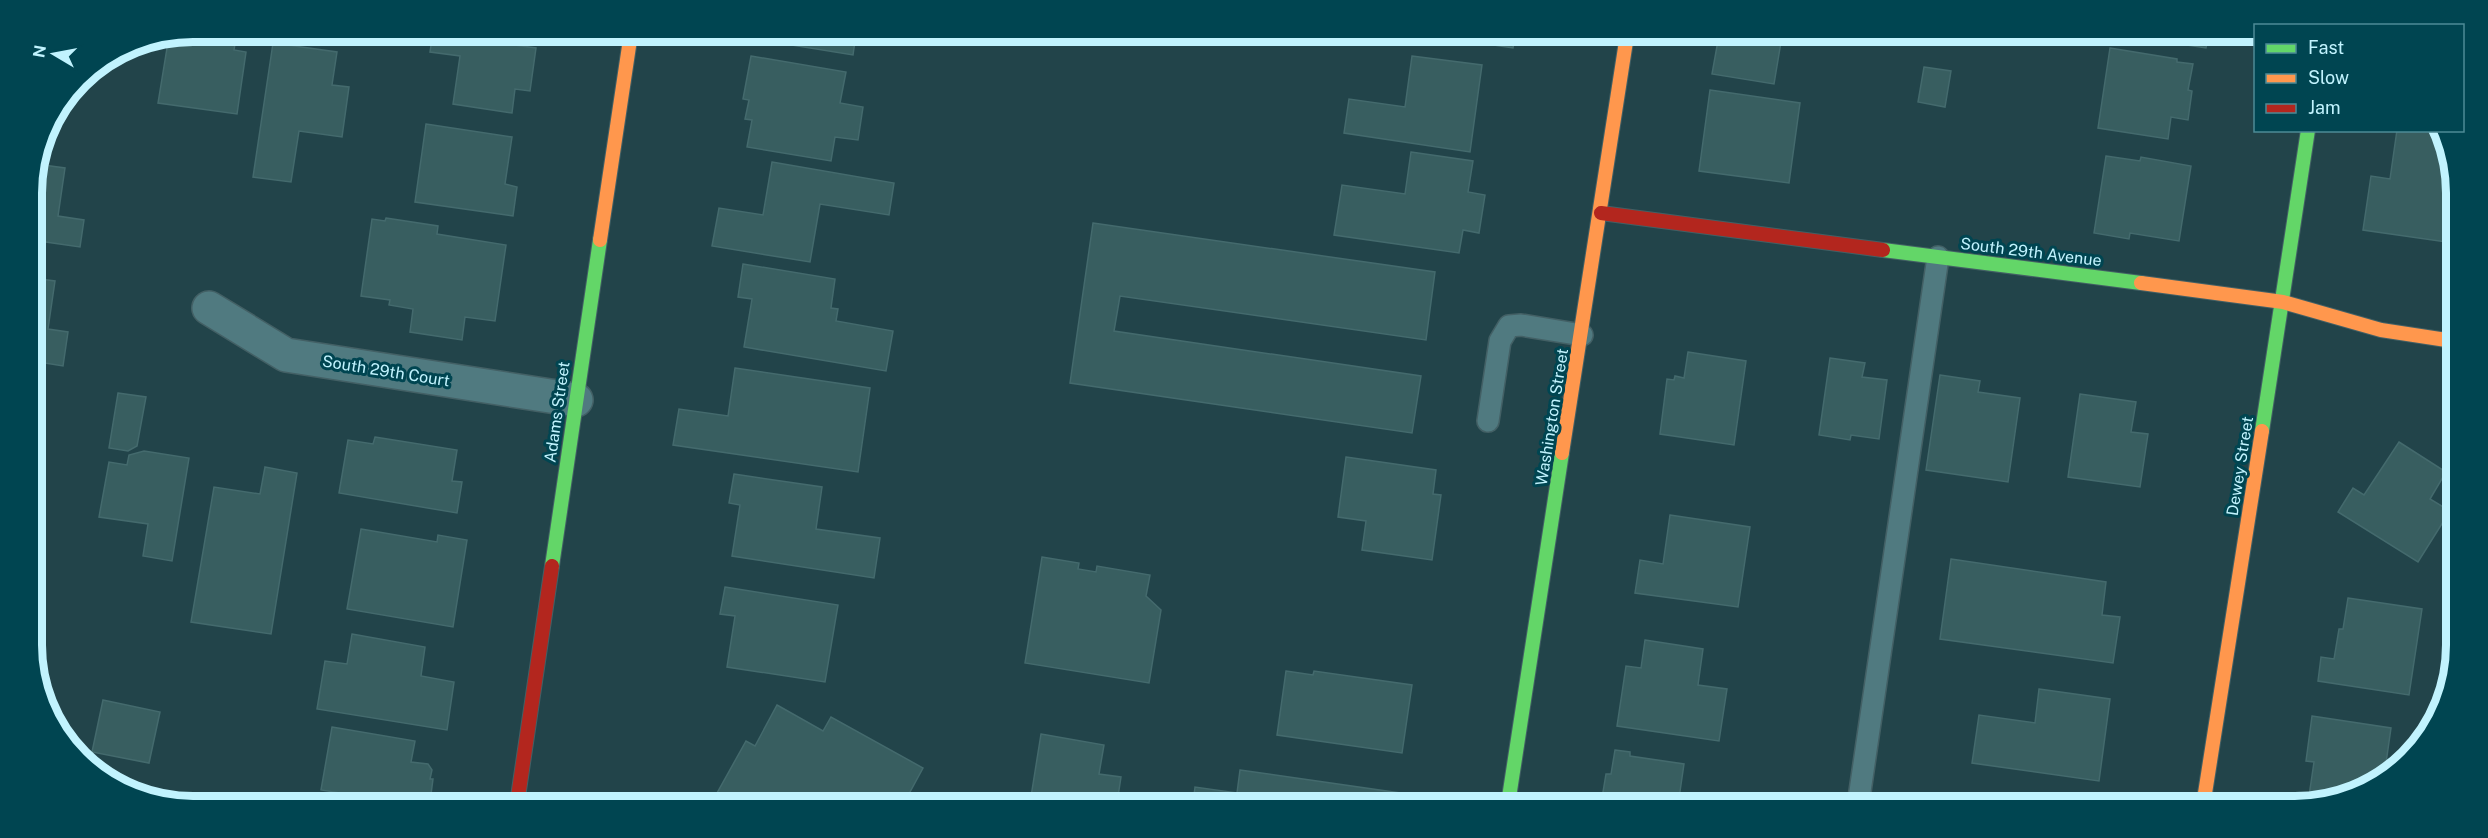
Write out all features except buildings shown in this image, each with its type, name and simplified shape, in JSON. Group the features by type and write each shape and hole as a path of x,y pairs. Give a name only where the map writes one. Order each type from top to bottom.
{"street":[{"name":"Adams Street","path":"518,796 630,42"},
{"name":"Washington Street","path":"1509,796 1627,42"},
{"name":"Dewey Street","path":"2205,796 2308,132"},
{"name":"South 29th Avenue","path":"1601,213 2283,302 2381,330 2446,340"},
{"name":"South 29th Court","path":"209,308 286,355 576,400"}],"lane":[{"path":"1859,796 1938,257"},
{"path":"1488,421 1500,341 1509,326 1521,325 1582,335"}],"traffic: fast":[{"path":"2262,431 2308,132"},
{"path":"552,566 600,240"},
{"path":"1883,250 2141,283"},
{"path":"1509,796 1562,453"}],"traffic: slow":[{"path":"600,240 630,42"},
{"path":"1562,453 1626,42"},
{"path":"2141,283 2283,302 2381,330 2446,340"},
{"path":"2205,796 2262,431"}],"traffic: jam":[{"path":"1601,213 1883,250"},
{"path":"518,796 552,566"}]}
